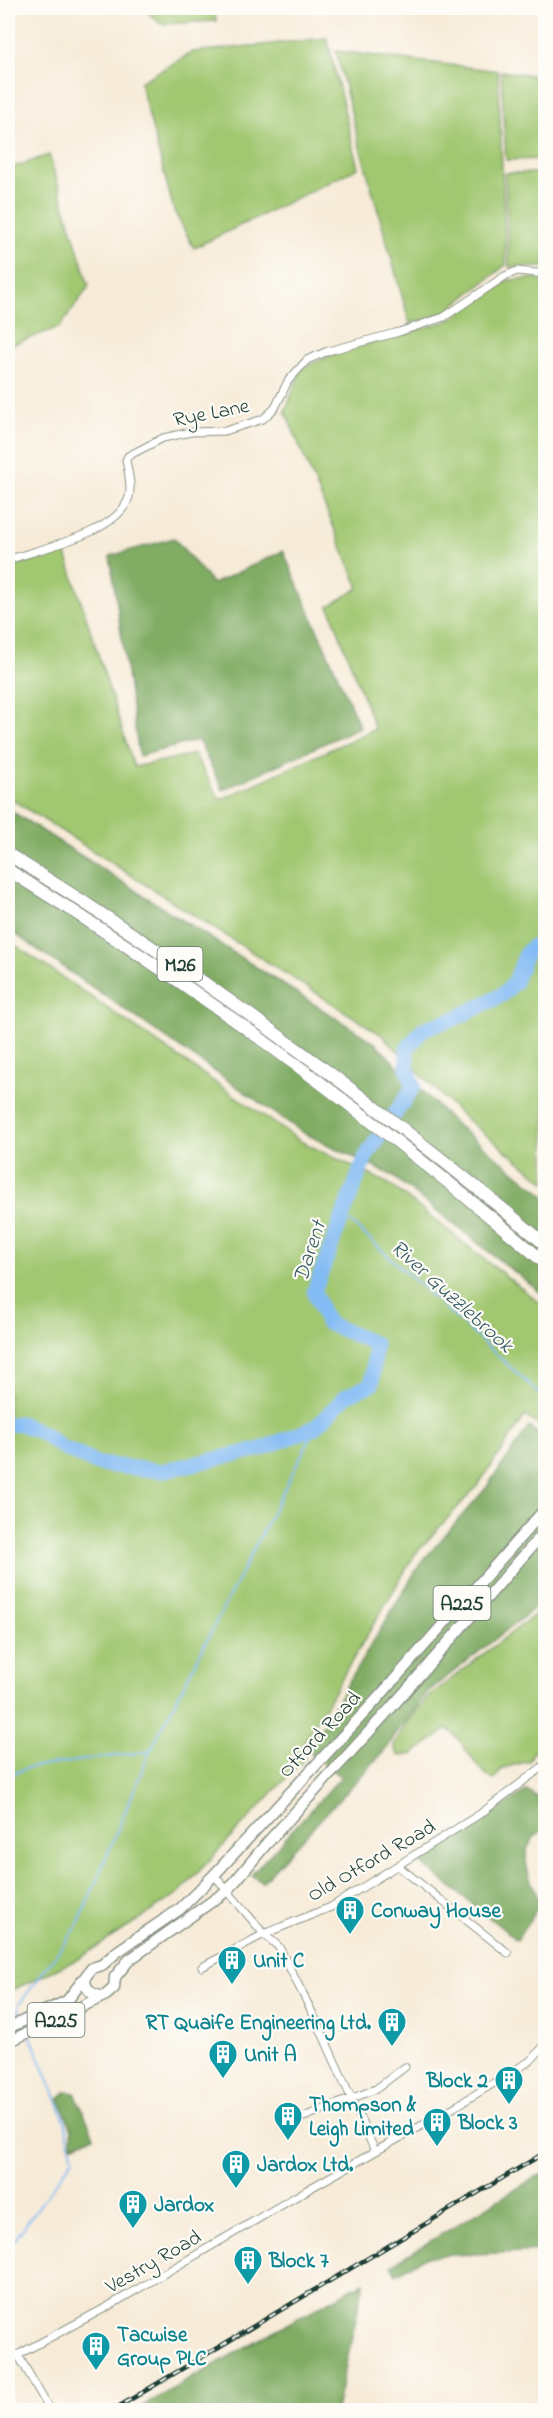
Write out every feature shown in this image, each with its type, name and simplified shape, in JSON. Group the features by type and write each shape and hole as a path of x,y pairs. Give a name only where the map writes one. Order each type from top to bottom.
{"highway":[{"name":"M26","path":"8,854 177,962 347,1084 546,1245"},
{"name":"M26","path":"8,870 173,977 339,1096 546,1264"}],"main road":[{"name":"Otford Road","path":"8,2028 67,2001 92,1968 102,1965 118,1951 180,1909 378,1698 546,1508"},
{"name":"Otford Road","path":"8,2042 65,2016 114,1988 115,1977 129,1960 228,1890 267,1843 390,1709 546,1530"},
{"path":"102,1965 112,1971 115,1977"},
{"name":"A225","path":"85,1977 89,1991 102,1996"}],"street":[{"name":"Rye Lane","path":"8,560 77,539 109,520 126,504 129,496 126,460 128,456 163,438 191,432 225,431 263,419 275,408 294,371 314,356 444,317 505,276 517,272 546,274"},
{"name":"Old Otford Road","path":"202,1967 264,1934 331,1907 480,1814 546,1764"},
{"path":"398,1866 508,1953"},
{"path":"214,1875 264,1934 279,1947 318,2024 349,2098 375,2151"},
{"name":"Vestry Road","path":"8,2360 107,2307 458,2105 530,2061 546,2044"},
{"path":"283,2125 376,2089 405,2067"},
{"path":"18,2355 50,2410"}],"green space":[{"path":"143,8 214,8 216,21 161,24"},
{"path":"327,38 358,168 194,248 174,211 140,82 193,52"},
{"path":"336,51 498,71 506,265 444,313 410,324 358,140"},
{"path":"501,71 545,77 545,159 506,160"},
{"path":"49,155 89,286 60,327 8,346 8,169"},
{"path":"505,173 545,173 545,267 509,267"},
{"path":"537,278 545,284 545,1182 460,1114 382,1035 8,797 8,569 64,548 134,767 194,754 220,800 375,729 329,606 359,588 285,411 302,368 339,352 448,321 508,280"},
{"path":"174,538 213,584 283,551 360,727 223,790 198,740 139,756 110,556"},
{"path":"8,809 375,1043 453,1122 545,1196 545,1296 391,1175 304,1133 8,929"},
{"path":"8,940 302,1142 389,1184 545,1307 546,1430 525,1416 478,1485 415,1554 301,1747 305,1758 179,1893 80,1958 8,1992"},
{"path":"529,1427 545,1439 545,1600 425,1694 388,1747 262,1882 251,1875 341,1777 307,1751 420,1564 486,1488"},
{"path":"545,1607 545,1742 535,1749 529,1761 503,1768 493,1780 479,1768 460,1741 448,1729 411,1755 398,1755 394,1745 405,1725 429,1696"},
{"path":"527,1790 545,1803 545,1828 535,1836 526,1854 528,1873 540,1904 517,1940 420,1862"},
{"path":"66,2092 75,2093 94,2136 72,2145 72,2129 59,2099"},
{"path":"545,2174 545,2251 427,2256 396,2274 391,2265 536,2177"},
{"path":"364,2282 336,2410 136,2410 258,2340"}],"waterway":[{"name":"Darent","path":"8,1425 19,1423 42,1433 61,1447 98,1464 161,1471 261,1449 316,1427 346,1396 372,1384 375,1344 327,1323 314,1291 366,1156 414,1086 407,1067 407,1049 423,1029 456,1018 502,995 515,982 526,953 532,947 546,941"},
{"name":"River Guzzlebrook","path":"344,1216 542,1396"},
{"path":"8,1776 27,1768 150,1751 316,1427"},
{"path":"23,2019 17,2007 78,1925 150,1751"},
{"path":"8,2249 73,2159 65,2120 30,2035"}],"railway":[{"path":"113,2410 546,2152"}],"place":[{"name":"Conway House","path":"350,1936"},
{"name":"Unit C","path":"232,1986"},
{"name":"RT Quaife Engineering Ltd.","path":"392,2048"},
{"name":"Unit A","path":"223,2080"},
{"name":"Block 2","path":"509,2106"},
{"name":"Thompson & Leigh Limited","path":"288,2142"},
{"name":"Block 3","path":"437,2148"},
{"name":"Jardox Ltd.","path":"236,2190"},
{"name":"Jardox","path":"133,2230"},
{"name":"Block 7","path":"248,2286"},
{"name":"Tacwise Group PLC","path":"96,2372"}]}
